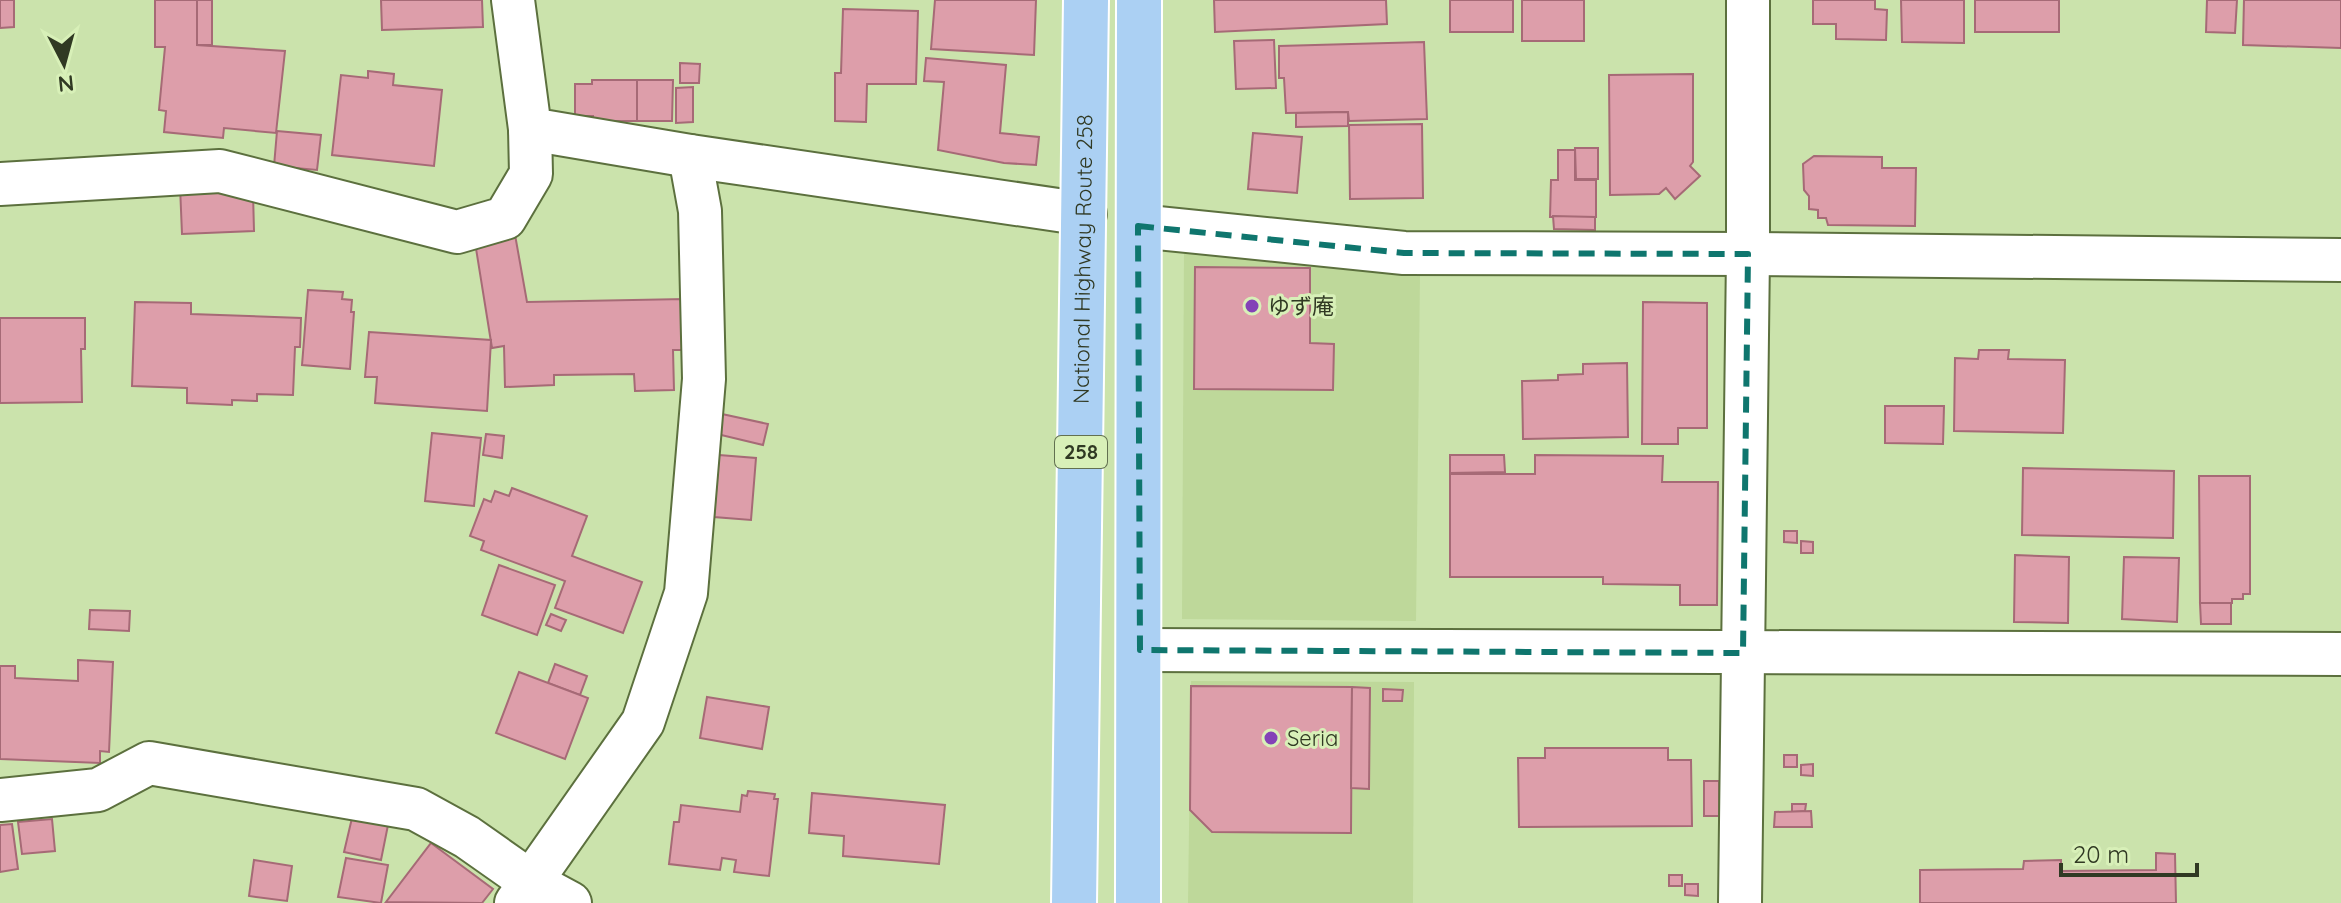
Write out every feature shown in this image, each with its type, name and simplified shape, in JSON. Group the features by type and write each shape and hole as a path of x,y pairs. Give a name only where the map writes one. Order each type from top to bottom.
{"highway":[{"name":"National Highway Route 258","path":"1074,903 1086,0"},
{"name":"258","path":"1138,903 1139,0"}],"street":[{"path":"0,184 220,171 457,232 505,218 531,174 530,129 513,0"},
{"path":"1740,903 1748,0"},
{"path":"530,129 690,156 1085,214"},
{"path":"523,892 643,722 686,593 704,379 700,211 690,156"},
{"path":"1138,226 1404,253 2341,260"},
{"path":"1140,650 2341,654"},
{"path":"0,800 98,790 149,763 416,809 467,837 523,892 570,903"}],"highlighted area":[{"path":"1138,226 1404,253 1748,254 1743,653 1140,650"}],"shaded area":[{"path":"1184,252 1420,276 1416,621 1182,619"},
{"path":"1191,681 1414,682 1413,903 1188,903"}],"building":[{"path":"0,0 14,0 14,27 0,28"},
{"path":"155,0 197,0 197,45 285,51 276,133 224,128 223,138 164,132 166,111 159,110 165,47 155,47"},
{"path":"197,0 212,0 212,45 197,45"},
{"path":"381,0 482,0 483,27 382,30"},
{"path":"935,0 1036,0 1034,55 931,49"},
{"path":"1214,0 1386,0 1387,24 1215,32"},
{"path":"1450,0 1513,0 1513,32 1450,32"},
{"path":"1522,0 1584,0 1584,41 1522,41"},
{"path":"1813,0 1875,0 1875,9 1887,10 1886,40 1836,39 1836,24 1813,24"},
{"path":"1901,0 1964,0 1964,43 1902,42"},
{"path":"1975,0 2059,0 2059,32 1975,32"},
{"path":"2207,0 2237,0 2235,33 2206,32"},
{"path":"2244,0 2341,0 2341,48 2243,45"},
{"path":"843,9 918,11 916,84 867,84 866,122 835,121 835,73 841,73"},
{"path":"1274,40 1276,88 1236,89 1234,41"},
{"path":"1424,42 1427,119 1349,121 1348,112 1286,113 1284,78 1279,78 1279,46"},
{"path":"926,58 1006,65 1000,133 1039,137 1036,165 1004,163 938,150 944,82 924,81"},
{"path":"680,63 700,64 699,83 680,83"},
{"path":"368,71 394,74 393,85 442,90 434,166 332,155 341,75 368,78"},
{"path":"1693,74 1693,162 1690,166 1700,176 1675,199 1666,188 1659,194 1610,195 1609,75"},
{"path":"592,80 637,80 637,121 593,121 593,116 575,116 575,84 592,84"},
{"path":"637,80 673,80 672,121 637,121"},
{"path":"693,87 693,122 676,123 676,88"},
{"path":"1348,112 1348,126 1296,127 1296,113"},
{"path":"1422,124 1423,198 1350,199 1349,125"},
{"path":"277,131 321,135 317,170 274,166"},
{"path":"1253,133 1302,137 1297,193 1248,189"},
{"path":"1575,148 1598,148 1598,179 1576,179"},
{"path":"1558,150 1575,150 1575,180 1596,180 1596,217 1550,217 1551,180 1558,180"},
{"path":"1814,156 1882,157 1882,168 1916,168 1915,226 1828,225 1826,218 1818,218 1818,210 1809,209 1809,196 1804,190 1803,164"},
{"path":"222,184 222,194 253,193 254,231 182,234 180,186"},
{"path":"1553,216 1595,217 1595,230 1554,229"},
{"path":"514,229 527,302 685,299 685,350 673,350 674,390 635,391 634,374 554,375 554,385 505,387 504,346 492,348 474,236"},
{"name":"ゆず庵","path":"1195,267 1310,268 1310,343 1334,344 1333,390 1194,389"},
{"path":"308,290 343,292 342,299 352,300 350,369 302,365"},
{"path":"135,302 191,303 191,314 301,318 300,347 295,347 293,395 257,394 257,401 232,400 232,405 187,403 187,388 132,386"},
{"path":"1643,302 1707,303 1707,428 1678,428 1678,444 1642,444"},
{"path":"0,318 85,318 85,349 81,349 82,402 0,403"},
{"path":"369,332 491,340 487,411 375,403 377,377 365,377"},
{"path":"1979,350 2009,350 2008,359 2065,360 2063,433 1954,431 1955,358 1978,359"},
{"path":"1627,363 1628,437 1523,439 1522,381 1558,380 1558,375 1583,374 1583,364"},
{"path":"1885,406 1944,406 1943,444 1885,443"},
{"path":"722,414 768,424 763,445 717,434"},
{"path":"432,433 481,438 474,506 425,501"},
{"path":"486,434 504,436 502,458 483,455"},
{"path":"719,455 756,458 751,520 714,517"},
{"path":"1450,455 1504,455 1505,472 1450,473"},
{"path":"1535,455 1663,456 1662,482 1718,482 1717,605 1680,605 1680,585 1603,584 1603,577 1450,577 1450,474 1535,474"},
{"path":"2023,468 2174,471 2173,538 2022,535"},
{"path":"2199,476 2250,476 2250,594 2243,594 2243,599 2232,599 2232,603 2200,603"},
{"path":"512,488 587,516 572,556 642,582 623,633 555,608 565,581 481,550 484,541 470,536 484,499 491,502 495,491 509,496"},
{"path":"1784,531 1797,531 1797,543 1784,542"},
{"path":"1801,541 1813,542 1813,553 1801,553"},
{"path":"2015,555 2069,557 2068,623 2014,622"},
{"path":"2124,557 2179,558 2177,622 2122,619"},
{"path":"499,565 555,585 537,635 482,615"},
{"path":"2200,603 2231,603 2231,624 2201,624"},
{"path":"90,610 130,611 129,631 89,629"},
{"path":"551,614 566,620 561,631 546,625"},
{"path":"78,660 113,662 109,752 100,751 100,763 0,759 0,666 15,666 15,678 78,681"},
{"path":"555,664 587,676 580,695 548,683"},
{"path":"519,672 588,698 565,759 496,733"},
{"name":"Seria","path":"1191,686 1352,687 1351,833 1212,832 1190,810"},
{"path":"1352,687 1370,688 1369,789 1351,788"},
{"path":"1383,689 1403,690 1402,701 1383,701"},
{"path":"707,697 769,707 762,749 700,738"},
{"path":"1545,748 1668,748 1668,760 1691,760 1692,826 1519,827 1518,758 1545,758"},
{"path":"1784,755 1797,755 1797,767 1784,767"},
{"path":"1813,764 1813,776 1801,775 1801,765"},
{"path":"1704,781 1719,781 1719,816 1704,816"},
{"path":"748,791 775,794 774,799 778,799 769,876 734,872 736,860 722,858 720,870 669,864 674,822 679,822 681,805 740,812 742,795 747,796"},
{"path":"812,793 945,805 939,864 843,856 844,836 809,833"},
{"path":"1792,804 1806,804 1805,811 1792,812"},
{"path":"1811,811 1812,827 1774,827 1775,812"},
{"path":"352,818 388,825 381,860 344,852"},
{"path":"52,819 55,851 22,854 18,822"},
{"path":"12,824 18,869 0,872 0,825"},
{"path":"431,843 493,889 482,903 386,902"},
{"path":"2156,853 2175,854 2176,903 1920,903 1920,870 2023,869 2024,861 2061,860 2061,871 2156,870"},
{"path":"346,858 388,865 381,903 338,897"},
{"path":"254,860 292,866 287,901 249,896"},
{"path":"1669,875 1682,875 1682,886 1669,886"},
{"path":"1685,884 1698,884 1698,896 1685,895"}],"place":[{"name":"ゆず庵","path":"1252,306"},
{"name":"Seria","path":"1271,738"}]}
